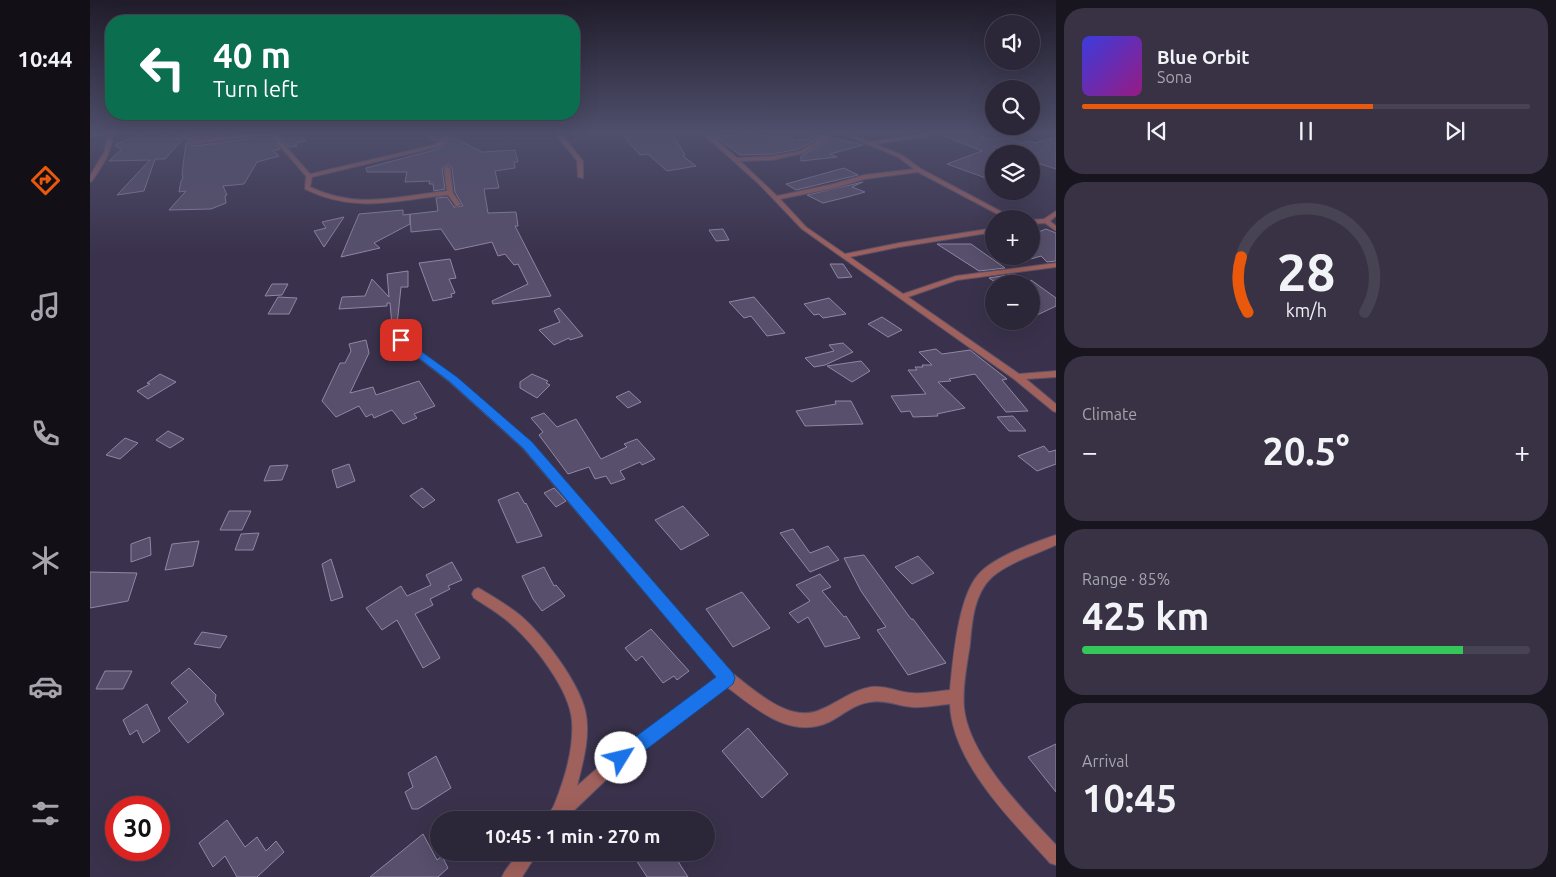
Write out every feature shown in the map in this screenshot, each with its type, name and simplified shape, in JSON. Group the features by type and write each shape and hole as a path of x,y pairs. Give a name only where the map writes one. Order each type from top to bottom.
{"street":[{"path":"306,173 309,176"},
{"path":"309,176 322,173"},
{"path":"448,173 450,193 458,205"},
{"path":"581,173 581,177"},
{"path":"749,173 804,228 1017,377 1056,409"},
{"path":"775,198 834,186 864,177 896,173"},
{"path":"925,173 995,210"},
{"path":"309,176 307,188 317,193 355,202 386,202 415,196 450,193"},
{"path":"1040,221 1046,221 1056,213"},
{"path":"1046,221 1056,228"},
{"path":"844,256 899,244 985,231"},
{"path":"903,296 956,278 1056,265"},
{"path":"401,340 453,380 528,445 727,678 774,712 792,720 809,722 824,717 855,698 875,694 914,700 957,696"},
{"path":"1017,377 1056,374"},
{"path":"1056,540 987,573 977,586 964,633 957,696 958,715 963,734 974,755 1024,822 1056,856"},
{"path":"478,594 504,610 527,630 568,687 578,710 579,739 568,787 559,811"},
{"path":"561,811 606,770 727,678"},
{"path":"511,877 523,861"}],"building":[{"path":"138,173 150,173 144,191 117,195"},
{"path":"251,173 244,184 223,186 227,195 225,196 226,203 211,209 169,210 186,191 179,192 183,178 182,174"},
{"path":"407,173 443,173 445,189 434,191 433,184 429,184 430,181 405,182"},
{"path":"453,173 495,173 499,188 484,189 488,213 516,212 518,226 515,226 551,296 493,304 492,301 528,284 518,264 514,265 505,254 498,256 492,242 455,250 441,229 411,232 410,214 438,211 436,198 447,197 454,207 463,206 455,192"},
{"path":"826,173 854,173 858,175 796,190 786,184"},
{"path":"972,173 985,173 985,178"},
{"path":"863,182 852,187 865,192 823,203 807,195"},
{"path":"403,210 403,215 410,214 410,224 374,243 380,248 341,257 359,214"},
{"path":"344,217 324,247 314,231 326,228 322,222"},
{"path":"723,229 729,240 716,241 709,230"},
{"path":"1046,229 1056,233 1056,261 1047,262 1040,256 1040,231"},
{"path":"937,244 971,244 985,254 985,265 1001,265 1005,268 979,271"},
{"path":"450,259 456,278 449,279 455,293 451,294 452,297 433,301 419,263"},
{"path":"830,264 843,264 852,277 838,278"},
{"path":"408,271 408,287 401,287 397,325 392,325 390,303 387,303 387,306 339,309 342,297 365,296 372,279 389,297 387,274"},
{"path":"272,284 288,284 282,295 265,296"},
{"path":"1040,286 1056,298 1056,306 1040,314"},
{"path":"278,297 297,298 289,314 268,314"},
{"path":"754,297 785,333 767,336 751,316 744,318 729,302"},
{"path":"829,298 846,314 823,318 819,314 814,315 804,304"},
{"path":"559,308 583,336 570,340 569,338 554,345 539,330 560,322 554,311"},
{"path":"882,317 902,330 888,337 868,324"},
{"path":"366,340 369,353 350,393 373,387 376,395 419,381 435,406 414,414 417,418 403,424 392,410 374,418 372,414 366,417 359,406 336,417 322,401 340,363 345,363 351,351 349,344"},
{"path":"843,343 853,352 825,365 814,367 805,358 834,351 829,345"},
{"path":"936,349 942,354 970,350 1007,379 1002,380 1028,411 1006,412 975,374 949,379 951,381 938,382 965,408 937,414 938,416 913,417 910,411 901,412 891,396 926,394 908,370 917,370 915,367 923,367 922,365 932,365 919,352"},
{"path":"861,361 870,371 852,382 827,366"},
{"path":"160,374 176,382 148,399 137,391 150,384 147,383"},
{"path":"532,374 548,381 546,383 550,385 537,398 520,388 520,382"},
{"path":"629,391 641,402 628,408 616,397"},
{"path":"835,401 851,401 863,424 805,426 796,411 836,404"},
{"path":"544,413 557,427 576,419 601,459 627,447 624,444 637,439 655,459 642,465 640,462 620,471 625,479 611,484 606,476 595,479 589,467 568,474 539,435 543,432 531,418"},
{"path":"1013,416 1026,431 1009,431 997,417"},
{"path":"168,431 184,439 170,448 156,440"},
{"path":"125,438 138,443 120,459 106,455"},
{"path":"1044,446 1049,452 1056,450 1056,464 1037,471 1018,456"},
{"path":"349,464 355,481 337,488 332,470"},
{"path":"288,465 282,480 264,481 270,466"},
{"path":"422,488 435,500 423,508 410,496"},
{"path":"554,488 566,501 556,507 544,493"},
{"path":"518,492 526,503 542,536 517,543 498,500"},
{"path":"683,506 709,535 681,550 655,520"},
{"path":"229,511 251,511 242,530 220,530"},
{"path":"793,529 810,553 828,546 839,560 810,572 780,533"},
{"path":"259,533 253,550 235,550 241,534"},
{"path":"150,537 151,555 131,562 131,544"},
{"path":"199,541 193,566 165,570 172,544"},
{"path":"864,555 946,663 908,675 877,630 886,627 861,591 844,558"},
{"path":"918,556 934,573 912,584 895,567"},
{"path":"331,559 343,597 331,601 322,564"},
{"path":"452,562 462,580 448,586 450,589 430,599 433,605 415,614 440,658 423,668 397,620 382,630 366,608 401,586 407,596 431,585 426,575"},
{"path":"544,567 554,586 556,585 565,596 542,611 533,599 522,576"},
{"path":"90,572 137,573 128,601 90,608"},
{"path":"820,574 831,587 822,591 844,617 846,616 860,638 825,647 808,617 798,623 789,613 810,601 796,585"},
{"path":"742,592 770,628 733,647 706,609"},
{"path":"651,629 689,671 677,680 674,676 663,683 642,656 636,661 625,648"},
{"path":"202,632 227,636 220,648 194,644"},
{"path":"189,668 216,695 215,701 224,714 188,743 168,718 188,702 171,683"},
{"path":"105,671 132,671 123,689 96,689"},
{"path":"147,704 160,731 143,743 137,730 130,735 123,720"},
{"path":"748,728 788,774 762,798 722,751"},
{"path":"1056,744 1056,792 1028,757"},
{"path":"436,756 451,788 418,809 412,809 405,792 413,787 408,773"},
{"path":"227,820 245,847 257,837 266,851 276,841 284,852 257,877 237,877 225,856 213,867 199,843"},
{"path":"423,834 430,847 430,861 444,861 448,868 438,877 370,877"},
{"path":"637,861 678,861 688,877 647,877"}],"route":[{"path":"401,340 453,380 528,445 727,678 621,758"}]}
